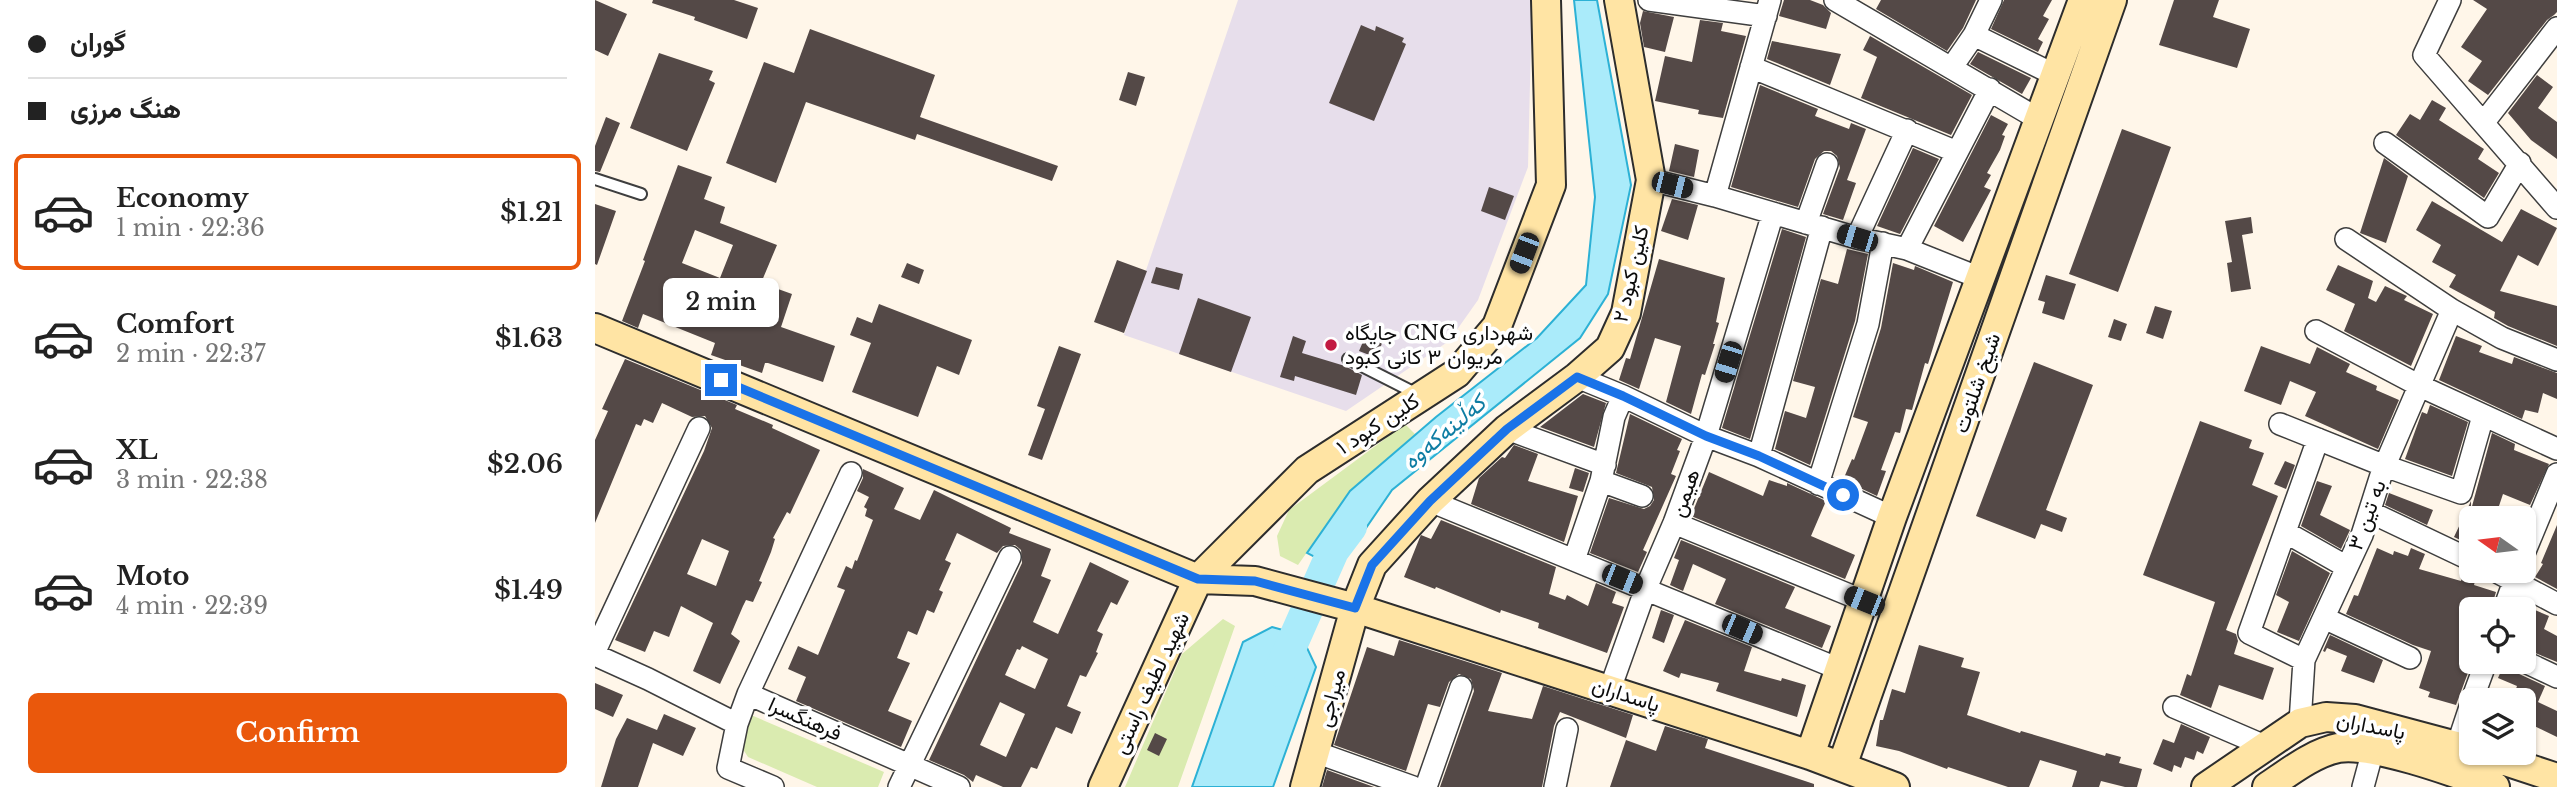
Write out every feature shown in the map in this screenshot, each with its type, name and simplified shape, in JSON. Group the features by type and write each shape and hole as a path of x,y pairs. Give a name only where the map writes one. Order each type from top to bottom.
{"main road":[{"name":"کلین کبود ۱","path":"1198,579 1307,470 1457,373 1497,326 1551,185 1546,0"},
{"name":"کلین کبود ۲","path":"1355,608 1372,565 1430,501 1507,429 1577,377 1610,348 1626,313 1651,180 1619,0"},
{"name":"شیخ شلتوت","path":"1810,755 1892,517 2083,0"},
{"name":"شیخ شلتوت","path":"1842,766 2112,0"},
{"path":"595,328 1198,579"},
{"name":"پاسداران","path":"1198,579 1255,581 1355,608 1810,755 1895,787"},
{"name":"شهید لطیف راستی","path":"1103,787 1198,579"},
{"name":"میراجی","path":"1305,787 1355,608"},
{"name":"پاسداران","path":"2206,787 2300,723 2326,717 2355,719 2459,746"},
{"path":"2267,787 2303,764 2336,748 2360,747 2490,786"},
{"name":"پاسداران","path":"2518,765 2557,778"}],"street":[{"path":"1649,0 1768,8 1715,195"},
{"path":"1836,0 2040,120"},
{"path":"1952,67 1974,35 1991,0"},
{"path":"2450,0 2424,55 2557,208"},
{"path":"1974,35 2055,75"},
{"path":"2484,122 2554,39"},
{"path":"1751,68 1957,152"},
{"path":"1907,249 1990,89"},
{"path":"1857,238 1907,130"},
{"path":"2385,143 2488,217 2520,163"},
{"path":"1759,456 1827,164"},
{"path":"1651,180 1715,195 1857,238 1907,249 1980,278"},
{"name":"هیمن","path":"1610,689 1646,588 1674,523 1706,436 1773,213"},
{"path":"2346,239 2452,310 2502,338 2557,360"},
{"path":"1818,484 1868,324 1884,243"},
{"name":"به تین ۳","path":"2300,723 2304,660 2363,535 2385,466 2452,310"},
{"path":"2316,331 2420,386 2557,449"},
{"path":"1577,377 1892,517"},
{"path":"1574,560 1603,473 1614,416 1623,396"},
{"path":"2280,424 2461,493 2483,416"},
{"path":"595,653 699,428"},
{"path":"1507,429 1603,473 1642,496"},
{"path":"2304,660 2249,634 2318,439"},
{"path":"748,694 852,473"},
{"path":"2536,538 2548,522 2557,474"},
{"path":"1430,501 1839,669"},
{"path":"2370,512 2459,554"},
{"path":"1674,523 1864,601"},
{"path":"2285,532 2347,567"},
{"path":"899,787 1010,557"},
{"path":"2527,583 2557,604"},
{"path":"2323,618 2410,658"},
{"name":"فرهنگسرا","path":"595,653 737,724 748,694 958,787"},
{"path":"2536,667 2557,677"},
{"path":"1426,787 1461,687"},
{"path":"2174,707 2267,747"},
{"path":"737,724 724,778 772,787"},
{"path":"1555,787 1567,729"},
{"path":"2363,787 2373,750"},
{"path":"1315,752 1413,787"}],"lane":[{"path":"595,179 642,194"},
{"path":"1348,359 1422,396"}],"shaded area":[{"path":"1238,0 1532,0 1528,167 1478,300 1449,341 1346,411 1124,335"}],"green space":[{"path":"1405,424 1415,434 1350,491 1298,565 1280,556 1277,536 1289,510"},
{"path":"1223,619 1235,626 1178,787 1125,787 1182,654"},
{"path":"751,715 884,772 878,787 817,787 748,757 739,743"}],"water":[{"path":"1574,0 1597,0 1631,185 1608,294 1580,338 1392,490 1338,569 1307,553 1350,491 1436,417 1537,338 1586,285 1595,197"},
{"path":"1272,627 1301,635 1316,667 1273,787 1192,787 1243,642"}],"building":[{"path":"595,0 627,14 608,56 595,50"},
{"path":"653,0 734,0 758,8 747,39 694,20 695,17 652,3"},
{"path":"1784,0 1810,0 1823,5 1831,13 1826,29 1779,16"},
{"path":"1881,0 1976,0 1963,28 1947,51 1876,9"},
{"path":"2004,0 2052,0 2043,16 2049,19 2038,39 2043,42 2038,52 1991,29"},
{"path":"2174,0 2219,0 2213,17 2250,29 2237,68 2159,45"},
{"path":"2473,0 2557,0 2557,12 2547,20 2488,95 2468,81 2482,61 2461,47 2487,9"},
{"path":"1643,11 1674,17 1665,52 1644,47 1640,23"},
{"path":"1700,20 1723,23 1721,31 1746,36 1723,118 1698,114 1699,110 1655,101 1665,56 1692,62"},
{"path":"1361,25 1375,31 1376,26 1404,38 1402,42 1406,44 1374,121 1329,103"},
{"path":"810,29 935,75 920,117 1058,166 1052,181 917,134 915,140 806,102 776,183 726,163 764,62 794,73"},
{"path":"1870,36 1972,95 1951,135 1861,98 1877,57 1863,50"},
{"path":"1772,41 1841,54 1830,85 1767,59"},
{"path":"1978,52 2031,78 2022,94 1970,64"},
{"path":"659,53 713,71 709,80 715,83 687,151 630,128"},
{"path":"1128,72 1145,77 1136,106 1119,100"},
{"path":"2537,75 2553,87 2538,108 2557,122 2557,159 2531,140 2508,113"},
{"path":"1760,85 1818,109 1815,116 1849,129 1851,123 1866,129 1847,180 1856,183 1843,220 1823,214 1840,168 1837,156 1831,151 1824,151 1815,159 1798,207 1731,187"},
{"path":"2432,100 2446,108 2439,120 2484,149 2478,159 2499,173 2484,198 2396,135 2410,114 2420,120"},
{"path":"1991,115 2008,124 2002,135 2005,136 2000,150 1987,173 1991,175 1984,187 1991,190 1963,242 1934,226"},
{"path":"606,117 620,123 600,172 595,171 595,146"},
{"path":"2122,129 2171,147 2118,292 2069,274"},
{"path":"1675,144 1699,150 1694,177 1669,171"},
{"path":"1913,148 1939,159 1900,234 1877,226"},
{"path":"2384,158 2408,176 2386,243 2360,233"},
{"path":"678,165 712,177 704,199 725,207 720,223 777,245 761,283 792,294 781,327 835,346 823,382 768,363 765,363 762,373 711,355 715,343 643,314 638,328 622,321 645,261 643,260","holes":["695,230 733,245 720,278 682,263"]},
{"path":"1489,187 1514,196 1505,220 1481,211"},
{"path":"1672,199 1698,205 1688,240 1661,231"},
{"path":"2432,201 2502,242 2521,209 2557,228 2538,266 2518,255 2500,291 2557,306 2557,346 2508,326 2494,318 2495,312 2449,287 2456,275 2432,262 2441,245 2416,230"},
{"path":"595,204 616,211 597,265 595,264"},
{"path":"2251,217 2253,233 2242,235 2251,289 2231,292 2227,263 2232,262 2225,221"},
{"path":"1782,229 1806,237 1750,439 1722,428"},
{"path":"1847,249 1868,254 1855,321 1810,465 1775,449 1785,411 1806,418 1815,387 1793,381 1821,279 1838,284"},
{"path":"1659,259 1725,278 1716,322 1719,323 1715,344 1705,375 1702,374 1691,414 1666,402 1681,346 1655,338 1639,389 1619,380 1626,358 1630,359"},
{"path":"1117,260 1147,271 1124,333 1094,322"},
{"path":"907,263 924,270 919,284 901,277"},
{"path":"1893,263 1914,270 1915,266 1953,282 1912,410 1906,409 1900,433 1895,432 1881,470 1886,471 1877,496 1843,480 1852,459 1854,460 1868,422 1853,417 1881,328"},
{"path":"2338,265 2373,281 2368,298 2376,302 2385,286 2407,296 2404,300 2433,314 2411,366 2344,331 2355,304 2326,290"},
{"path":"1156,267 1183,274 1179,290 1151,283"},
{"path":"2046,275 2076,284 2064,320 2042,313 2045,302 2038,300"},
{"path":"1198,298 1251,317 1231,372 1179,354"},
{"path":"879,304 972,340 959,375 937,366 918,417 852,392 871,343 850,335 857,317 872,323"},
{"path":"2155,306 2172,311 2163,339 2146,333"},
{"path":"2114,319 2127,324 2121,341 2108,337"},
{"path":"1293,336 1306,341 1302,353 1345,366 1362,375 1356,395 1295,376 1294,381 1280,377"},
{"path":"2456,336 2482,346 2479,352 2512,364 2514,357 2557,373 2557,399 2543,393 2538,413 2525,410 2522,419 2439,380"},
{"path":"1365,337 1382,343 1377,358 1359,351"},
{"path":"1059,346 1081,354 1042,460 1028,455 1045,409 1037,406"},
{"path":"2261,346 2310,364 2317,347 2350,364 2346,372 2377,386 2376,390 2399,400 2378,449 2305,416 2316,392 2290,381 2281,405 2244,391"},
{"path":"625,359 737,405 735,409 820,450 790,514 787,512 773,538 775,539 771,552 759,581 762,582 753,602 746,600 731,634 740,641 720,684 693,671 713,623 681,606 669,637 654,631 645,652 615,640 704,451 712,428 705,416 692,417 662,403 653,423 644,419 641,426 636,424 595,523 595,440 608,411 602,409","holes":["702,539 729,551 716,586 687,574"]},
{"path":"2034,362 2093,385 2046,510 2067,518 2062,532 2041,524 2035,539 1976,516"},
{"path":"1583,394 1606,403 1594,447 1540,427"},
{"path":"2430,405 2468,422 2452,476 2405,459 2422,412 2427,414"},
{"path":"1630,414 1682,439 1671,474 1676,476 1643,550 1647,552 1638,572 1590,553 1609,498 1644,509 1654,500 1652,487 1616,473"},
{"path":"2200,421 2252,440 2249,448 2264,453 2252,485 2278,496 2226,630 2236,634 2238,641 2234,654 2274,668 2263,700 2219,685 2211,708 2180,695 2187,674 2191,676 2215,602 2143,575"},
{"path":"2492,433 2515,444 2514,450 2549,464 2530,505 2503,494 2499,506 2472,506"},
{"path":"1514,445 1538,454 1528,481 1578,496 1564,542 1471,504 1479,478 1502,457 1505,458"},
{"path":"2285,461 2295,465 2286,489 2274,484"},
{"path":"1575,468 1589,473 1583,492 1569,488"},
{"path":"863,469 904,488 894,509 920,520 934,490 1011,528 1009,533 1051,549 1041,576 1051,580 1033,622 1058,634 1090,562 1129,581 1117,605 1111,602 1097,631 1103,634 1096,652 1098,653 1086,677 1080,675 1067,706 1081,712 1072,734 1056,727 1037,769 1031,767 1021,787 1003,787 976,775 973,782 964,775 929,760 1022,563 1021,550 1015,545 1003,546 997,553 957,533 945,560 951,563 939,590 943,592 934,613 927,610 917,635 908,631 897,658 910,663 888,711 912,721 901,747 796,701 806,677 788,669 798,646 818,655 845,590 837,587 846,566 852,569 855,560 857,561 873,520 865,516 867,509 864,507 869,497 857,491 863,478","holes":["1022,646 1048,659 1035,689 1005,675 1017,649 1020,650","1000,702 1025,714 1006,757 980,745"]},
{"path":"1709,472 1763,496 1769,480 1787,486 1787,483 1826,501 1811,536 1855,555 1845,579 1691,516"},
{"path":"2317,481 2332,486 2320,515 2350,530 2341,549 2301,526"},
{"path":"2389,493 2433,510 2427,525 2385,505"},
{"path":"1441,520 1556,567 1549,594 1565,600 1567,595 1588,606 1596,583 1616,592 1612,603 1624,607 1607,653 1538,628 1539,623 1501,610 1500,613 1404,577 1421,535 1431,539"},
{"path":"2557,525 2557,589 2536,578 2543,564 2541,563"},
{"path":"2459,526 2459,539 2454,537"},
{"path":"1681,540 1795,587 1785,608 1831,626 1822,648 1715,604 1726,579 1693,564 1683,591 1670,585 1679,560 1674,558"},
{"path":"2377,548 2393,555 2394,551 2408,556 2411,548 2425,554 2419,569 2459,580 2459,583 2474,583 2496,592 2495,597 2459,597 2459,674 2468,674 2462,688 2459,688 2456,705 2428,697 2430,692 2419,688 2431,651 2346,614 2354,595 2358,596"},
{"path":"2292,551 2330,573 2299,641 2277,632 2289,602 2276,595"},
{"path":"1661,610 1674,615 1664,643 1652,638"},
{"path":"2536,610 2549,616 2544,629 2557,636 2557,662 2536,653"},
{"path":"1685,620 1752,647 1744,671 1806,685 1797,717 1716,691 1719,683 1681,673 1679,678 1663,671"},
{"path":"2330,635 2383,660 2374,683 2341,671 2347,656 2327,648 2323,651"},
{"path":"1399,640 1502,673 1488,711 1532,719 1543,686 1633,715 1626,738 1560,712 1554,726 1542,787 1440,787 1474,691 1471,679 1459,674 1449,682 1440,707 1428,704 1406,771 1334,745 1367,647 1394,656"},
{"path":"1919,645 1964,658 1961,667 1980,672 1967,715 2020,733 2021,731 2105,756 2106,753 2121,757 2119,763 2142,769 2137,787 2101,781 2099,787 2072,787 2077,771 2040,760 2029,787 2008,787 1876,746 1880,720 1883,720 1892,689 1905,693"},
{"path":"2500,674 2519,674 2545,686 2538,702 2557,711 2557,737 2536,727 2536,688 2516,688 2498,678"},
{"path":"595,683 623,695 613,717 595,709"},
{"path":"664,714 696,728 683,756 653,743 638,787 601,787 616,739 627,718 657,730"},
{"path":"2181,724 2210,737 2203,754 2197,751 2194,760 2185,757 2181,768 2174,765 2172,772 2153,764 2163,739 2174,743"},
{"path":"1665,726 1708,739 1705,748 1814,784 1814,787 1610,787 1626,740 1656,751"},
{"path":"1155,733 1167,739 1159,756 1147,750"},
{"path":"1327,770 1374,787 1322,787"}],"waterway":[{"name":"کەڵینەکەوە","path":"1280,671 1333,551 1351,527"}],"place":[{"name":"جایگاه CNG شهرداری مریوان ۳ کانی کبود","path":"1331,345"}],"route":[{"path":"721,380 1198,579 1255,581 1355,608 1372,565 1430,501 1507,429 1577,377 1843,495"}]}
